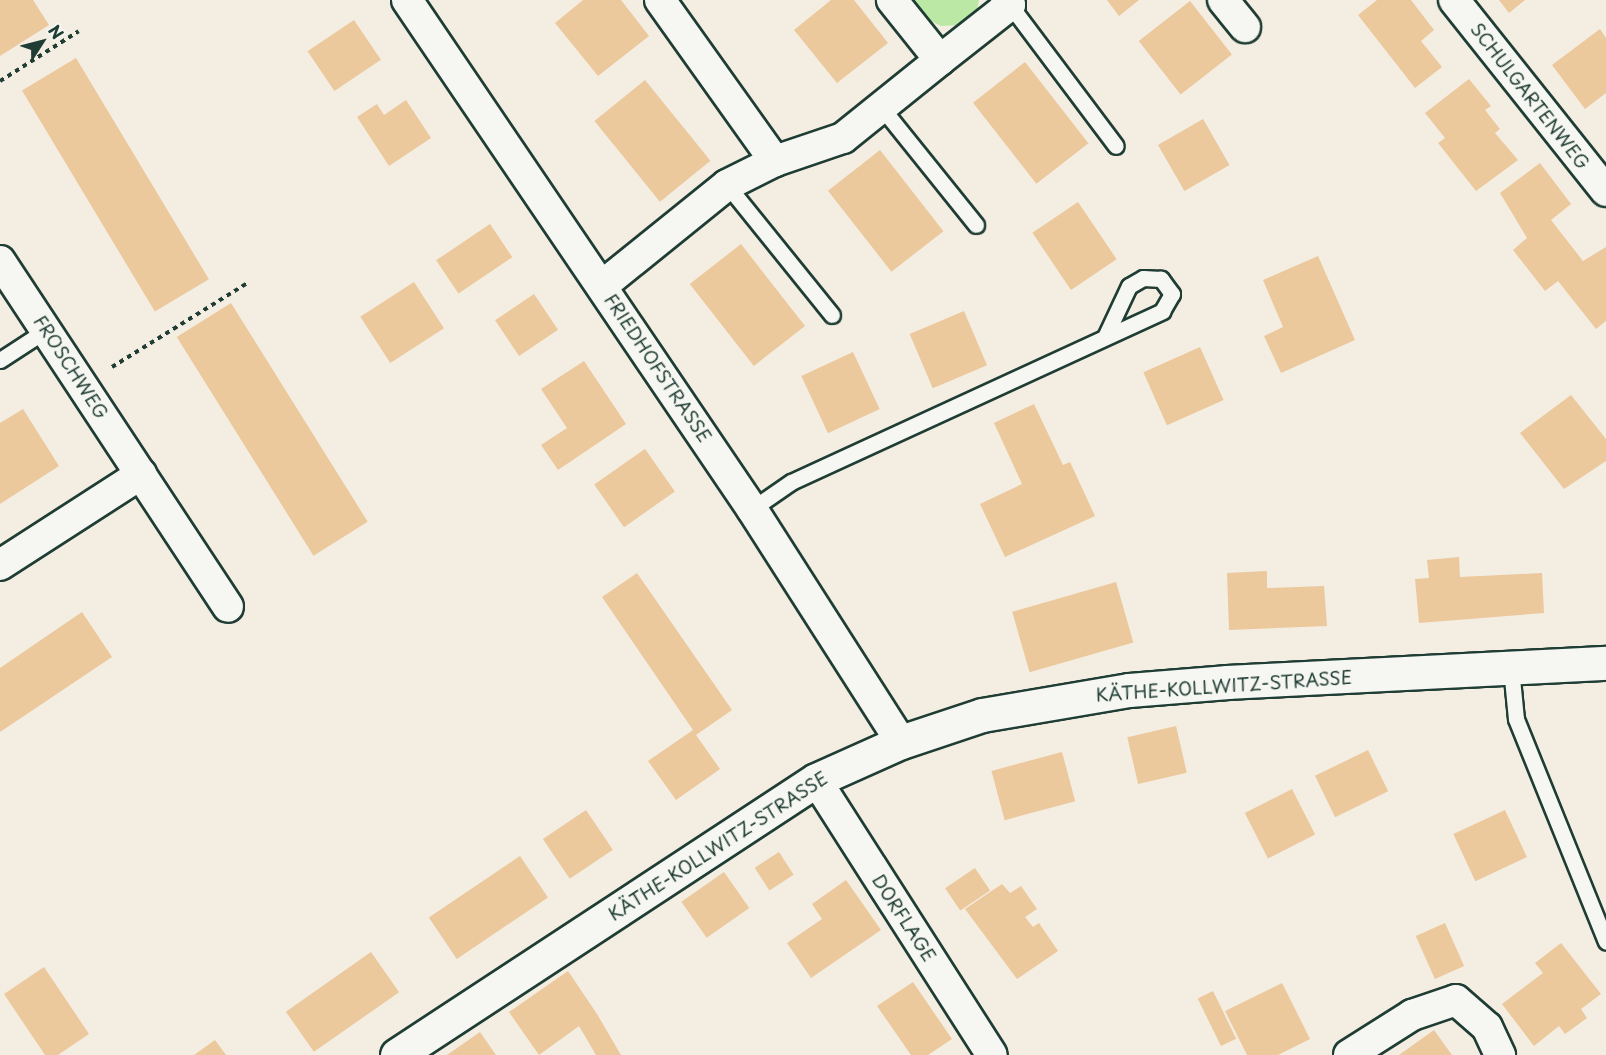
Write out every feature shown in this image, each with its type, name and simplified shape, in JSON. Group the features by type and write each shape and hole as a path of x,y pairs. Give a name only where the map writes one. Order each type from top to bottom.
{"street":[{"name":"FRIEDHOFSTRASSE","path":"407,0 603,285 752,509 901,742"},
{"path":"660,0 775,161"},
{"path":"892,0 940,60"},
{"path":"1223,0 1245,27"},
{"name":"SCHULGARTENWEG","path":"1454,0 1606,191"},
{"path":"603,285 727,185 775,161 843,138 1008,2"},
{"name":"FROSCHWEG","path":"0,261 228,607"},
{"path":"0,565 141,474"},
{"name":"KÄTHE-KOLLWITZ-STRASSE","path":"397,1055 816,780 901,742 982,715 1129,690 1606,663"},
{"name":"DORFLAGE","path":"816,780 992,1055"},
{"path":"1349,1055 1412,1015 1456,1000 1474,1011 1487,1027 1500,1055"}],"lane":[{"path":"1008,2 1116,147"},
{"path":"882,108 976,225"},
{"path":"727,185 832,315"},
{"path":"752,509 791,482 1162,312 1172,294 1161,279 1143,278 1129,286 1105,337"},
{"path":"0,360 46,330"},
{"path":"1511,668 1516,718 1606,942"}],"path":[{"path":"0,81 79,31"},
{"path":"83,385 249,282"}],"green space":[{"path":"906,0 979,0 977,11 961,25 941,26 919,15"}],"building":[{"path":"0,0 33,0 49,25 0,56"},
{"path":"583,0 621,0 649,36 598,76 555,23"},
{"path":"831,0 854,0 888,43 837,83 794,30"},
{"path":"1107,0 1139,0 1119,16"},
{"path":"1377,0 1411,0 1434,30 1421,41 1442,67 1415,88 1358,15"},
{"path":"1499,0 1525,0 1509,13"},
{"path":"1190,1 1232,55 1181,95 1139,41"},
{"path":"354,20 381,60 334,91 308,51"},
{"path":"1600,29 1606,38 1606,93 1585,109 1552,65"},
{"path":"76,58 209,279 155,312 22,90"},
{"path":"1025,62 1088,143 1036,184 973,103"},
{"path":"1469,79 1491,106 1485,110 1500,129 1495,133 1518,160 1476,191 1438,143 1445,138 1425,113"},
{"path":"645,80 710,161 660,202 594,121"},
{"path":"406,100 431,138 389,166 357,117 377,104 384,115"},
{"path":"1203,119 1230,165 1184,191 1158,145"},
{"path":"880,150 943,231 891,272 828,191"},
{"path":"1540,163 1571,204 1551,220 1583,261 1606,247 1606,321 1596,329 1558,281 1545,291 1513,250 1527,238 1500,193"},
{"path":"1078,202 1117,259 1071,290 1032,233"},
{"path":"490,224 512,257 458,294 436,260"},
{"path":"741,244 805,326 754,366 690,284"},
{"path":"1318,256 1355,340 1281,373 1264,336 1283,327 1263,280"},
{"path":"414,282 444,328 390,363 360,317"},
{"path":"534,294 558,330 519,356 495,320"},
{"path":"231,303 368,522 313,556 177,337"},
{"path":"964,311 987,365 933,388 910,334"},
{"path":"1200,347 1224,400 1167,425 1143,372"},
{"path":"853,352 880,409 828,433 801,376"},
{"path":"584,361 626,424 558,470 541,445 567,428 541,389"},
{"path":"1571,395 1606,439 1606,461 1564,489 1520,433"},
{"path":"1034,404 1063,465 1070,462 1095,516 1005,557 980,504 1022,484 994,423"},
{"path":"23,409 59,466 0,504 0,423"},
{"path":"645,449 675,492 624,527 594,485"},
{"path":"1459,557 1460,577 1542,573 1544,613 1419,623 1415,579 1429,578 1427,560"},
{"path":"1267,571 1267,588 1324,586 1327,626 1229,630 1227,573"},
{"path":"637,573 732,710 696,735 720,769 676,800 648,761 693,730 602,597"},
{"path":"1116,582 1133,643 1030,672 1012,612"},
{"path":"82,612 112,657 0,732 0,668"},
{"path":"1176,726 1187,773 1138,784 1127,737"},
{"path":"1368,750 1388,791 1335,817 1315,776"},
{"path":"1062,752 1075,801 1005,820 991,771"},
{"path":"1292,789 1315,834 1268,859 1245,813"},
{"path":"586,810 613,850 570,879 543,839"},
{"path":"1505,810 1527,857 1475,881 1453,834"},
{"path":"779,852 794,875 769,890 755,868"},
{"path":"520,856 548,897 457,959 429,918"},
{"path":"975,868 990,890 960,911 945,888"},
{"path":"724,872 749,908 707,938 681,902"},
{"path":"846,880 881,930 811,978 787,943 822,919 812,904"},
{"path":"1002,884 1010,893 1021,886 1037,909 1025,917 1033,927 1039,923 1058,951 1017,979 965,909"},
{"path":"1445,923 1464,966 1435,979 1416,936"},
{"path":"1561,943 1601,994 1581,1009 1587,1018 1565,1034 1559,1026 1534,1046 1502,1004 1543,973 1535,963"},
{"path":"371,952 399,992 314,1052 286,1012"},
{"path":"44,967 89,1034 58,1055 45,1055 4,994"},
{"path":"568,971 621,1055 596,1055 579,1026 539,1055 509,1012"},
{"path":"913,982 952,1039 928,1055 911,1055 877,1006"},
{"path":"1282,983 1310,1039 1278,1055 1247,1055 1225,1011"},
{"path":"1213,991 1236,1039 1221,1046 1198,998"},
{"path":"1434,1030 1452,1055 1399,1055"},
{"path":"480,1032 496,1055 447,1055"},
{"path":"215,1040 226,1055 194,1055"}]}
